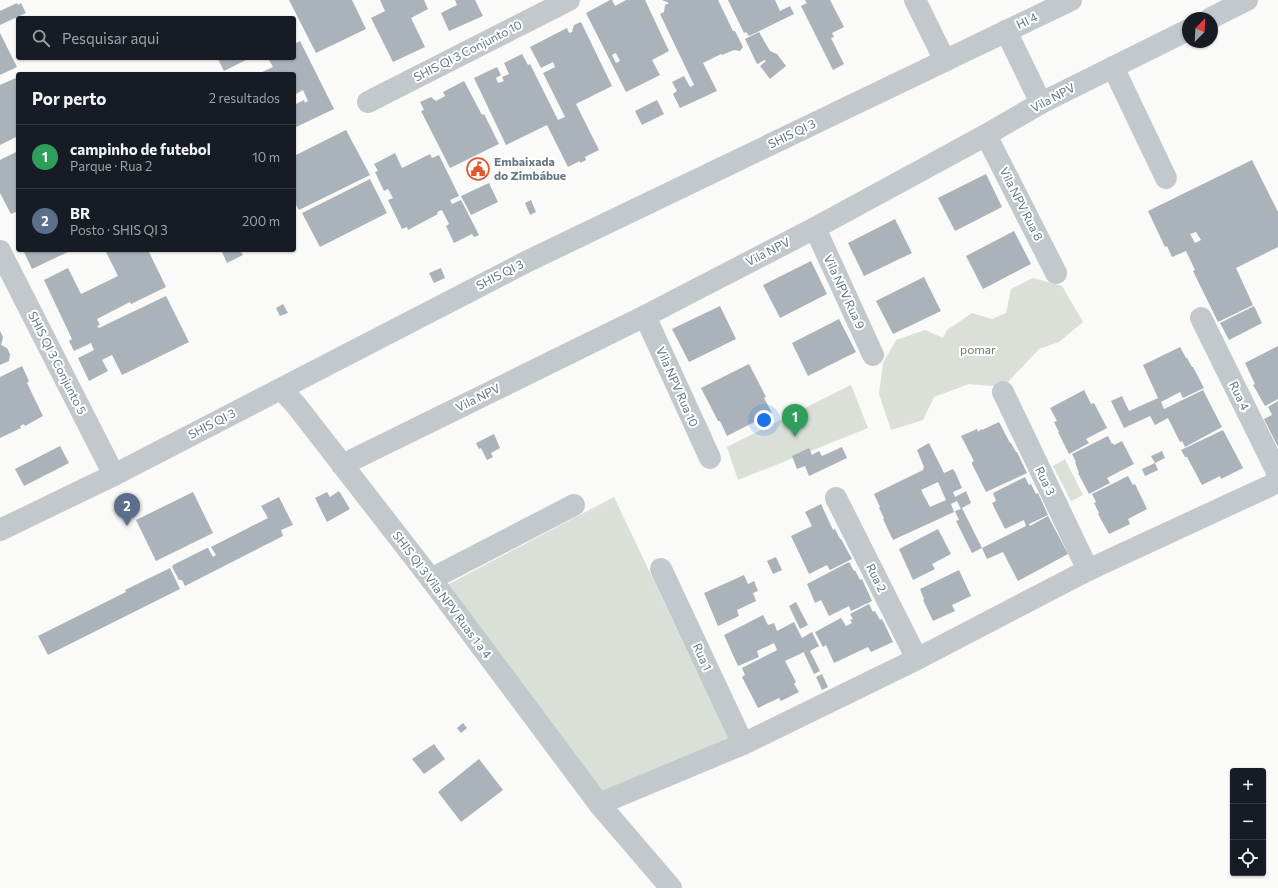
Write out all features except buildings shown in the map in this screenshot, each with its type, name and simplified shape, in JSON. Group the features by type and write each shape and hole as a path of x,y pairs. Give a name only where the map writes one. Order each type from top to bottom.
{"street":[{"name":"SHIS QI 3 Conjunto 10","path":"368,102 569,0"},
{"path":"915,0 945,61"},
{"name":"HI 4","path":"1006,31 1071,0"},
{"path":"1218,14 1247,0"},
{"path":"1006,31 1041,103"},
{"name":"SHIS QI 3","path":"0,530 281,389 526,262 1006,31"},
{"name":"Vila NPV","path":"342,465 645,316 815,228 986,135 1041,103 1182,33"},
{"path":"1113,67 1166,178"},
{"name":"Vila NPV Rua 8","path":"986,135 1056,273"},
{"name":"Vila NPV Rua 9","path":"815,228 873,355"},
{"name":"SHIS QI 3 Conjunto 5","path":"0,251 114,474"},
{"name":"Vila NPV Rua 10","path":"645,316 710,458"},
{"name":"Rua 4","path":"1201,318 1278,474"},
{"name":"SHIS QI 3 Vila NPV Ruas 1 a 4","path":"281,389 296,405 431,579 599,804 671,888"},
{"name":"Rua 3","path":"1003,392 1088,570"},
{"path":"599,804 743,744 916,659 1088,570 1278,482"},
{"name":"Rua 2","path":"836,498 916,659"},
{"path":"431,579 574,505"},
{"name":"Rua 1","path":"660,569 743,744"}],"green space":[{"name":"pomar","path":"1033,278 1062,286 1083,322 1059,342 1039,349 1007,383 990,386 969,384 934,397 923,420 891,430 879,394 883,363 896,340 925,330 943,338 947,330 972,313 992,319 1006,313 1011,289"},
{"path":"851,385 868,428 738,480 727,447"},
{"path":"1065,459 1083,495 1071,501 1053,466"},
{"path":"614,497 729,739 603,791 447,585"}],"place":[{"name":"Embaixada do Zimbábue","path":"478,169"},
{"name":"campinho de futebol","path":"795,437"},
{"name":"BR","path":"127,526"}]}
